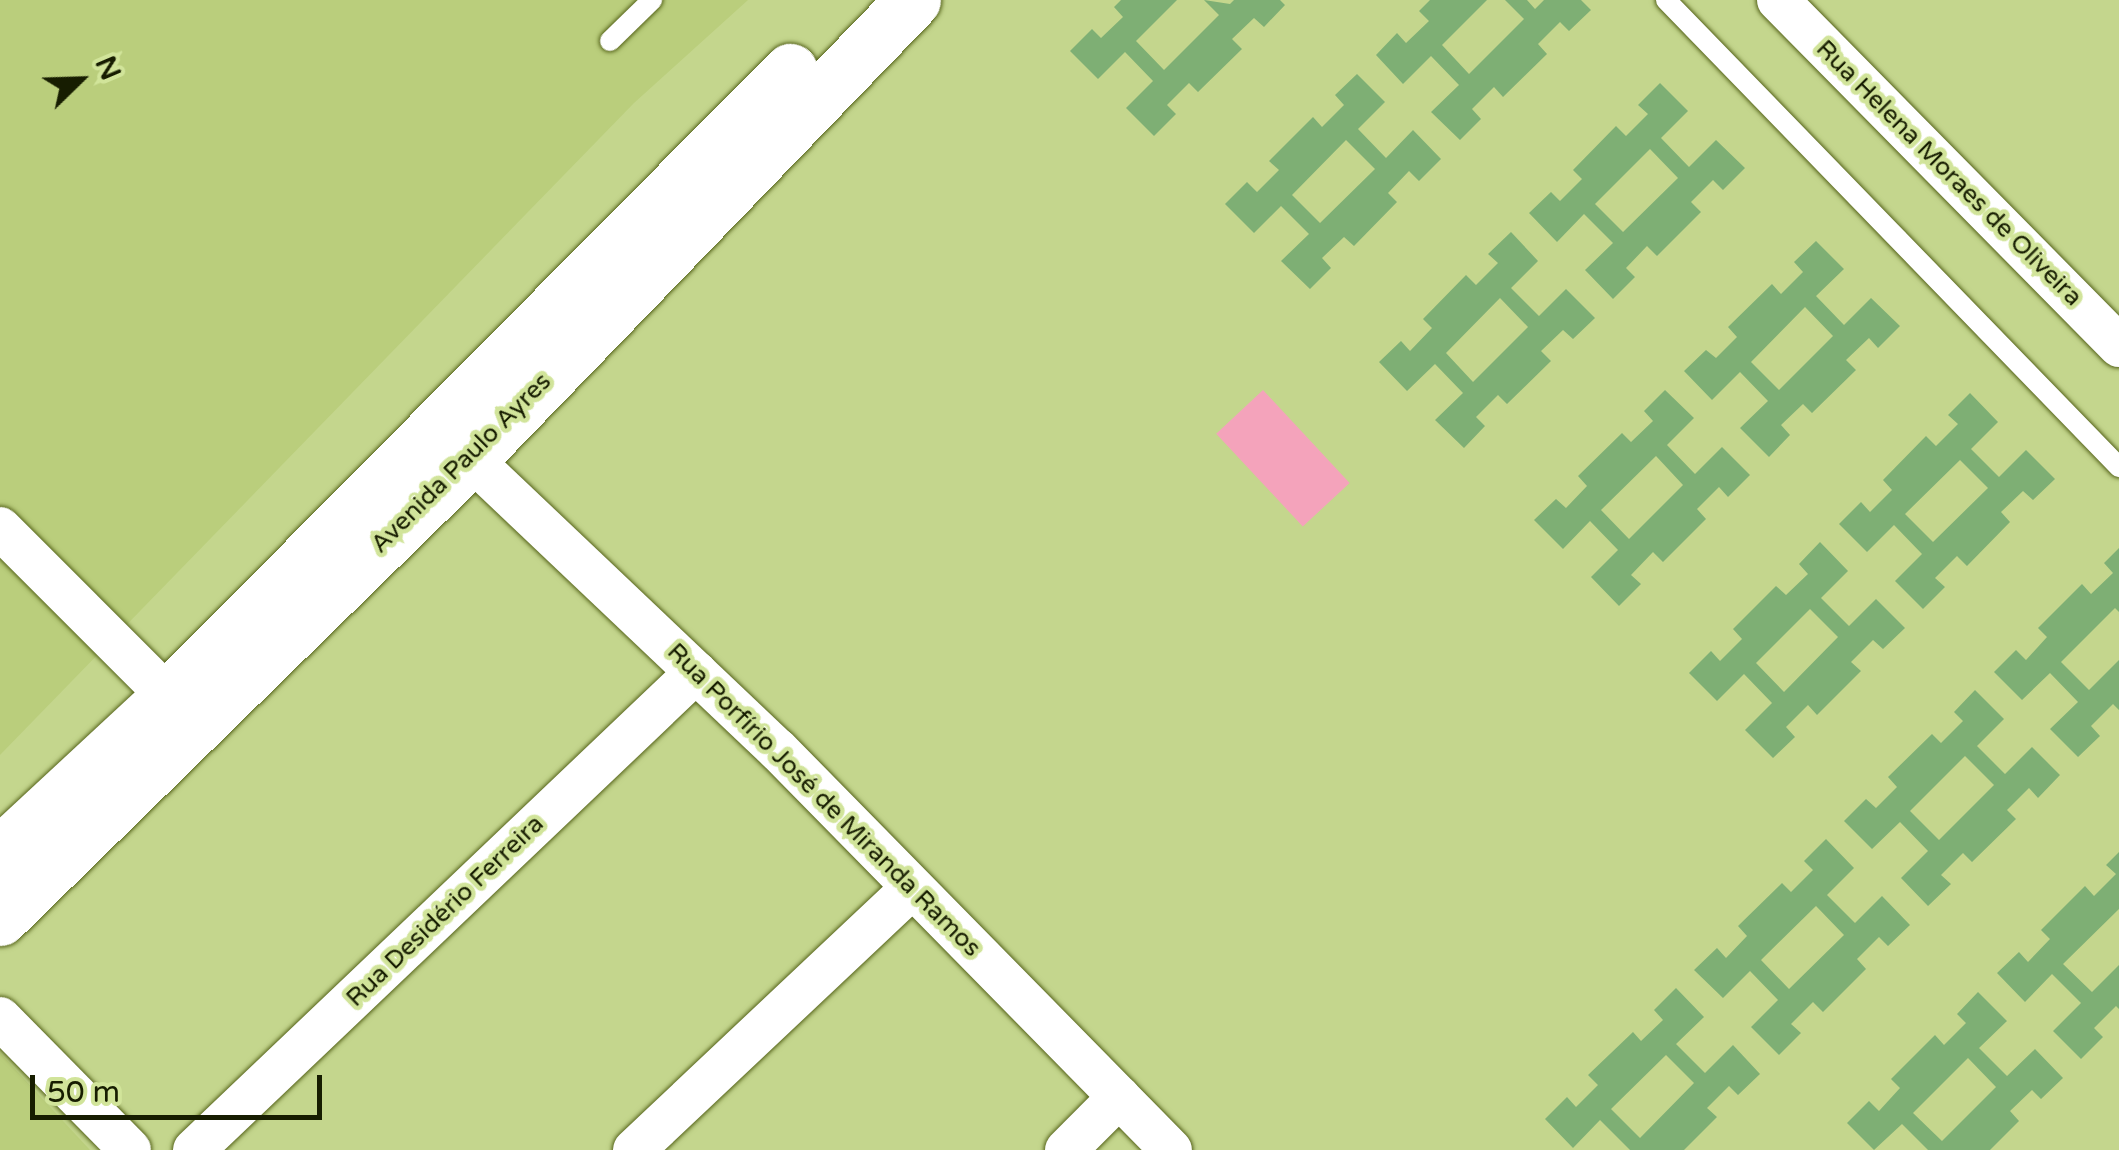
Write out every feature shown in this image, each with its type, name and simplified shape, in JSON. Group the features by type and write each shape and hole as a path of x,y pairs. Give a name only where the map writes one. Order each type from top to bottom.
{"main road":[{"name":"Avenida Paulo Ayres","path":"0,854 169,697 861,0"},
{"name":"Avenida Paulo Ayres","path":"0,918 470,458 913,0"},
{"path":"470,458 462,440 469,409 508,353"}],"street":[{"name":"Rua Helena Moraes de Oliveira","path":"1778,0 2119,346"},
{"name":"Rua Porfírio José de Miranda Ramos","path":"470,458 696,672 1171,1150"},
{"path":"0,528 169,697"},
{"name":"Rua Desidério Ferreira","path":"194,1150 696,672"},
{"path":"634,1150 912,888"},
{"path":"0,1018 130,1150"},
{"path":"1066,1150 1119,1097"}],"lane":[{"path":"610,41 652,0"},
{"path":"1666,0 2119,467"}],"shaded area":[{"path":"0,0 748,0 634,103 0,755"},
{"path":"1263,390 1350,483 1303,527 1216,434"},
{"path":"0,1053 90,1150 0,1150"}],"building":[{"path":"1121,0 1177,0 1136,41 1164,70 1219,15 1204,0 1230,4 1234,0 1280,0 1285,5 1264,27 1254,18 1232,39 1242,49 1198,92 1189,83 1167,105 1176,114 1154,136 1126,108 1153,81 1125,52 1098,79 1070,51 1092,29 1101,38 1123,17 1114,7"},
{"path":"1430,0 1487,0 1442,45 1469,74 1524,19 1505,0 1527,0 1535,9 1544,0 1581,0 1591,10 1569,31 1560,22 1538,44 1547,54 1503,97 1494,87 1472,109 1481,119 1460,140 1431,112 1459,85 1431,56 1403,84 1376,55 1397,33 1406,43 1429,21 1419,11"},
{"path":"1357,74 1385,102 1358,129 1386,158 1413,130 1441,159 1419,181 1409,171 1388,193 1397,202 1354,246 1344,237 1322,258 1331,268 1310,289 1281,261 1309,234 1281,206 1254,233 1225,204 1247,182 1257,192 1279,170 1269,161 1313,117 1322,127 1344,105 1335,95","holes":["1346,140 1375,169 1320,223 1292,195"]},
{"path":"1660,83 1688,111 1661,138 1689,167 1716,140 1745,168 1723,190 1713,180 1691,202 1701,212 1657,256 1647,246 1626,268 1635,277 1613,299 1585,270 1613,243 1584,214 1557,242 1529,213 1551,192 1560,201 1582,179 1573,170 1616,126 1626,136 1648,114 1638,105","holes":["1650,149 1678,178 1623,232 1595,204"]},
{"path":"1511,232 1538,261 1511,288 1539,316 1566,289 1595,318 1573,339 1563,330 1541,351 1551,361 1507,404 1498,395 1476,417 1485,426 1464,448 1435,420 1463,393 1435,364 1407,391 1379,362 1401,341 1410,351 1432,328 1423,319 1466,275 1476,285 1498,263 1488,254","holes":["1500,298 1528,327 1473,382 1446,353"]},
{"path":"1816,241 1844,269 1816,296 1844,325 1871,298 1900,326 1878,348 1869,338 1846,360 1856,370 1812,413 1803,404 1781,425 1790,435 1769,457 1740,428 1768,401 1740,372 1712,400 1684,371 1706,350 1716,358 1737,337 1728,327 1772,284 1781,294 1803,272 1794,262","holes":["1805,307 1833,336 1779,390 1751,362"]},
{"path":"1665,390 1694,418 1667,445 1695,474 1722,447 1750,475 1728,497 1719,487 1697,509 1706,519 1663,562 1653,552 1631,575 1641,584 1619,606 1591,577 1618,550 1590,521 1563,549 1534,520 1556,499 1566,508 1587,486 1578,476 1622,433 1631,442 1653,421 1644,411","holes":["1656,456 1683,485 1629,539 1601,510"]},
{"path":"1970,393 1998,422 1971,449 1999,477 2026,450 2055,479 2033,500 2023,491 2001,512 2010,522 1967,566 1957,556 1935,578 1945,587 1923,609 1895,581 1922,554 1894,525 1867,552 1839,524 1861,502 1870,512 1892,490 1883,480 1926,436 1936,446 1958,424 1948,415","holes":["1960,460 1988,488 1933,542 1905,514"]},
{"path":"1820,542 1848,571 1821,598 1849,626 1876,599 1905,628 1883,649 1873,640 1851,662 1861,671 1817,715 1808,705 1786,727 1795,737 1773,758 1745,730 1772,703 1744,674 1717,701 1689,673 1711,651 1720,661 1742,639 1733,629 1776,586 1786,595 1808,574 1799,564","holes":["1810,609 1838,637 1784,692 1756,663"]},
{"path":"2119,548 2119,612 2115,608 2061,662 2089,690 2119,660 2119,710 2113,704 2091,726 2100,736 2078,757 2050,729 2078,702 2050,673 2022,700 1994,672 2016,650 2026,660 2047,637 2038,628 2082,584 2091,594 2113,573 2104,563"},
{"path":"1975,690 2004,719 1977,746 2005,774 2032,747 2060,775 2038,798 2029,788 2007,810 2016,819 1972,862 1963,853 1941,875 1951,884 1928,906 1901,878 1928,851 1900,822 1872,849 1844,821 1866,799 1876,808 1897,787 1888,777 1932,734 1941,743 1963,721 1954,712","holes":["1965,756 1994,785 1939,840 1910,811"]},
{"path":"1826,839 1854,868 1827,895 1855,923 1882,896 1910,925 1888,946 1879,937 1857,959 1866,969 1823,1012 1813,1002 1791,1024 1801,1033 1779,1055 1751,1027 1778,1000 1750,971 1723,998 1694,970 1717,948 1726,958 1747,936 1738,926 1782,883 1791,892 1813,870 1804,861","holes":["1816,906 1844,935 1789,989 1761,960"]},
{"path":"2119,852 2119,909 2063,964 2092,992 2119,965 2119,1009 2116,1006 2094,1028 2103,1037 2081,1059 2053,1031 2081,1003 2052,974 2025,1002 1997,973 2019,952 2028,962 2050,939 2041,930 2085,886 2094,896 2116,874 2106,865"},
{"path":"1676,988 1704,1017 1676,1044 1705,1073 1733,1045 1760,1074 1738,1095 1729,1086 1707,1108 1717,1117 1684,1150 1630,1150 1600,1120 1573,1148 1545,1119 1567,1097 1576,1107 1598,1085 1588,1075 1633,1032 1641,1041 1663,1020 1654,1010","holes":["1666,1055 1694,1083 1640,1138 1611,1109"]},
{"path":"1978,992 2007,1021 1979,1048 2007,1076 2035,1049 2063,1078 2041,1099 2032,1090 2010,1111 2019,1121 1990,1150 1928,1150 1902,1124 1874,1150 1847,1123 1869,1101 1879,1111 1900,1088 1891,1079 1935,1035 1944,1045 1966,1023 1957,1014","holes":["1968,1058 1996,1087 1942,1141 1913,1113"]}]}
